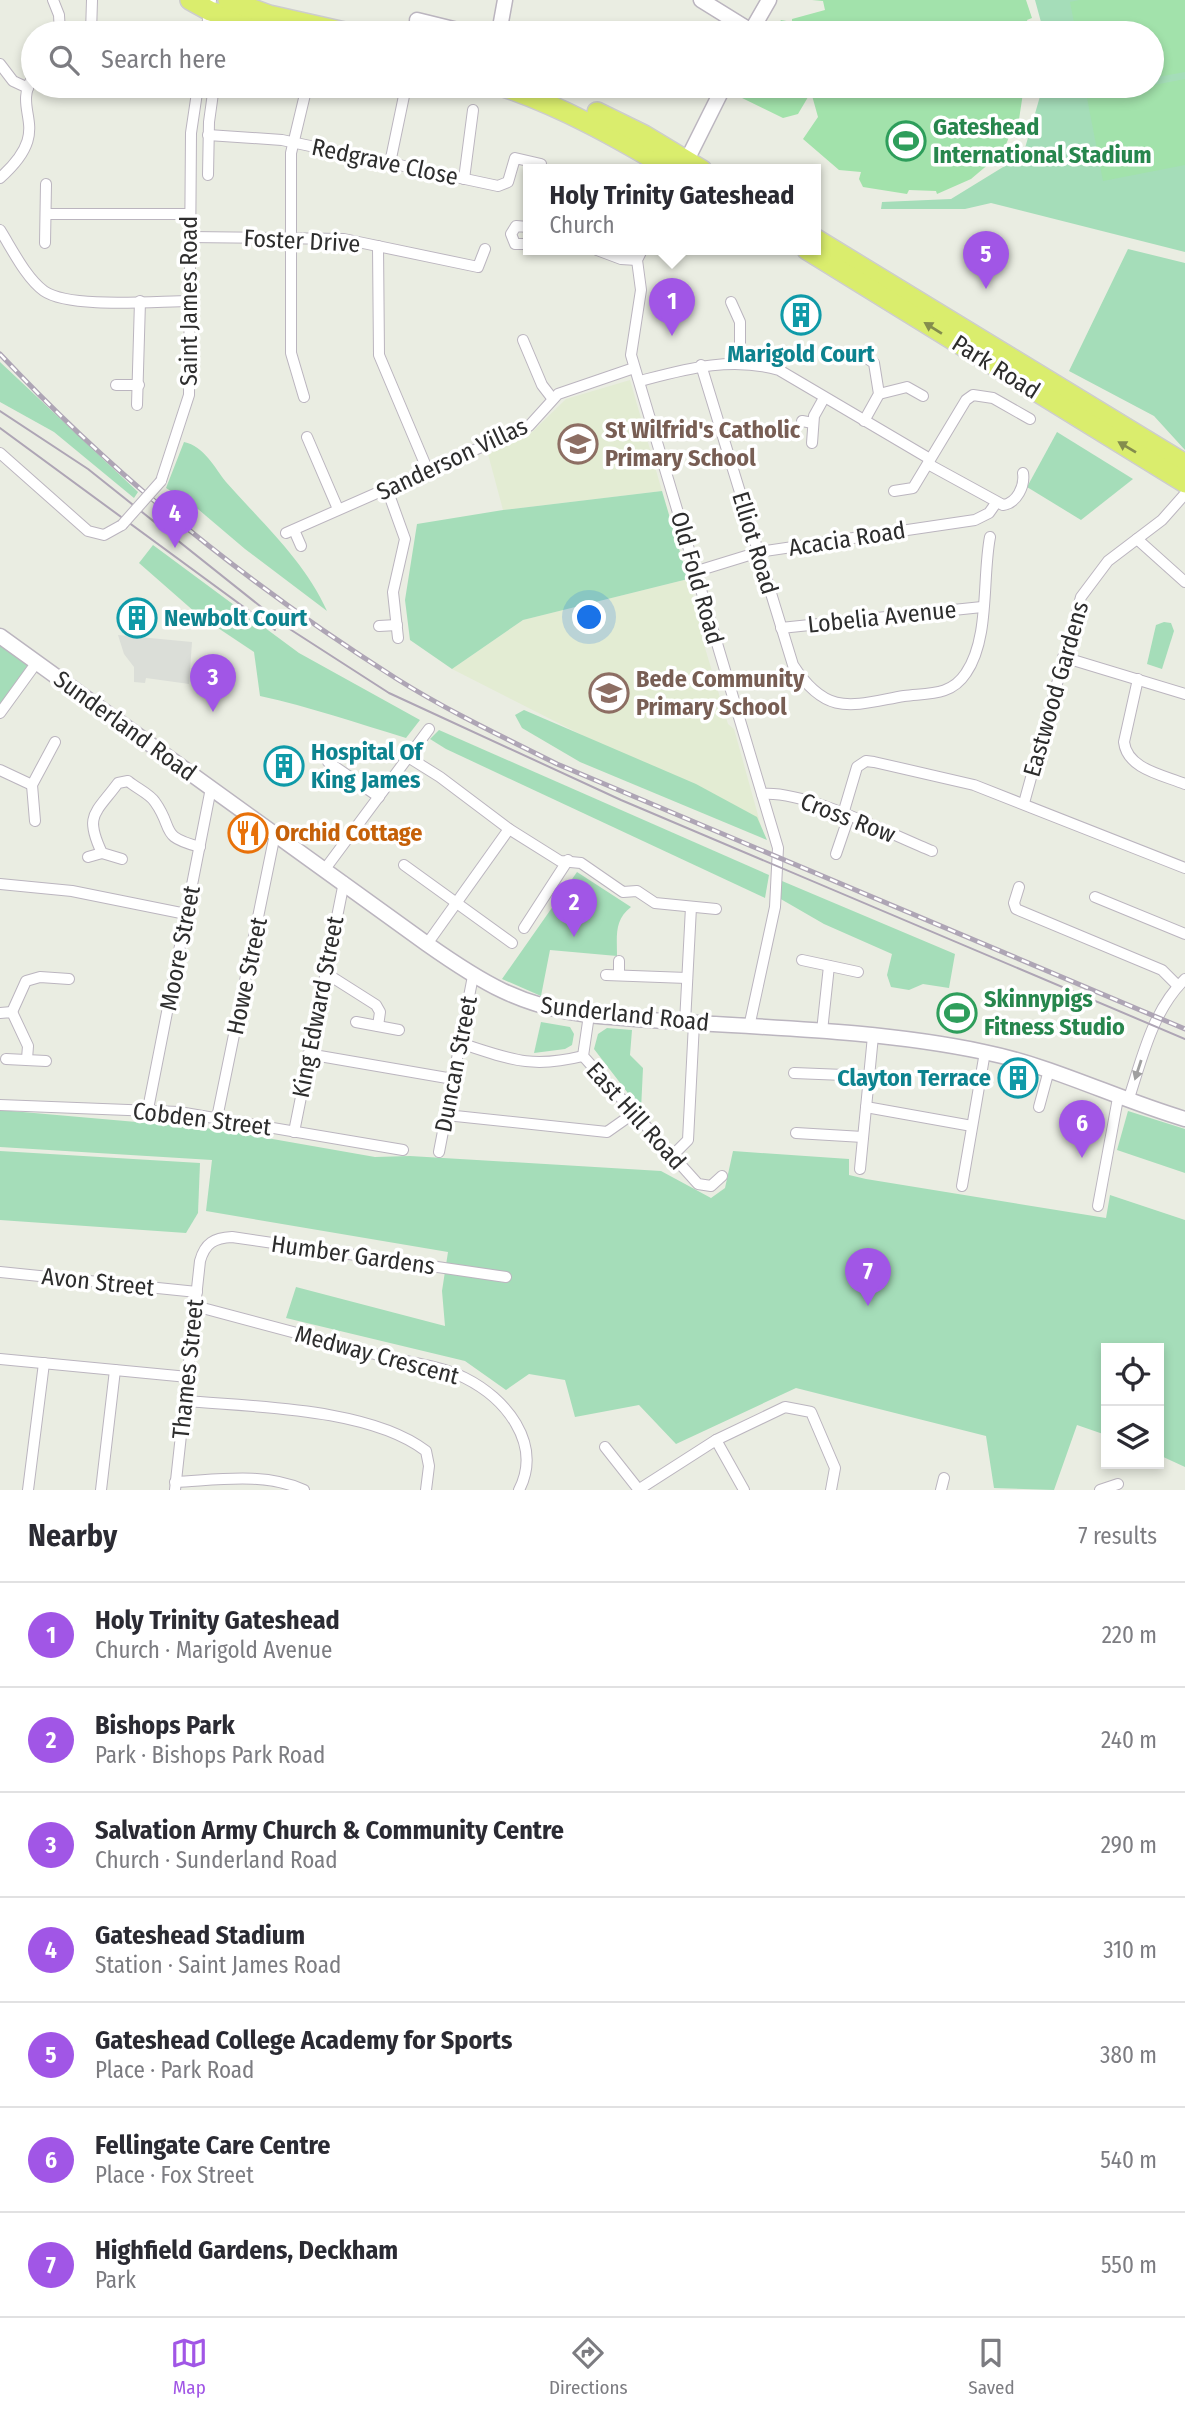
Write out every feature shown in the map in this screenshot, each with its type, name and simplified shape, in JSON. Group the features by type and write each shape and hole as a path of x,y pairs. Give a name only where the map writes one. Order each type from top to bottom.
{"highway":[{"path":"190,0 264,21"},
{"path":"229,0 274,21"},
{"path":"537,98 679,164"},
{"path":"565,98 644,135 681,164"},
{"name":"Park Road","path":"821,242 1185,483"},
{"name":"Park Road","path":"816,255 1185,464"}],"main road":[{"path":"501,21 505,0"},
{"path":"701,0 734,21"},
{"path":"757,21 769,0"},
{"path":"416,20 420,21"},
{"path":"686,164 718,98"},
{"name":"Sunderland Road","path":"0,636 427,944 473,976 527,1003 589,1015 873,1035 985,1052 1049,1070 1123,1100 1185,1119"}],"street":[{"path":"53,0 59,21"},
{"path":"91,21 92,0"},
{"path":"0,64 13,80 21,84"},
{"path":"0,178 17,162 29,143 29,98"},
{"name":"Saint James Road","path":"0,453 88,531 99,535 111,533 122,525 161,481 189,395 189,214 191,133 196,98"},
{"path":"208,175 208,135 213,98"},
{"path":"304,98 291,153 291,353 304,397"},
{"path":"390,163 404,98"},
{"path":"464,179 473,110"},
{"name":"Redgrave Close","path":"208,135 294,142 500,186 508,182 515,159 541,164"},
{"path":"45,243 46,184"},
{"path":"46,214 189,214"},
{"path":"523,225 519,224 511,234 515,244 523,244"},
{"path":"0,230 36,283 50,295 76,301 190,301"},
{"name":"Foster Drive","path":"189,237 344,239 478,267 485,249"},
{"path":"378,246 377,345 428,471"},
{"path":"610,255 621,259 639,255"},
{"name":"Old Fold Road","path":"639,255 641,290 630,347 634,368 778,848 775,907 750,1027"},
{"path":"137,405 140,301"},
{"path":"732,302 740,322 740,364"},
{"path":"523,340 542,385 552,398"},
{"path":"862,355 874,363 879,394 864,421"},
{"path":"640,381 701,365 740,364 779,370 996,503"},
{"name":"Elliot Road","path":"701,365 793,665 819,694 847,706 859,706 942,692 966,673 974,658 981,630 982,607"},
{"name":"Sanderson Villas","path":"301,546 290,532 529,426 552,398 576,386 634,368"},
{"path":"116,385 139,385"},
{"path":"879,394 907,387 923,396"},
{"path":"894,491 913,488 966,400 973,395 993,398 1030,419"},
{"path":"812,443 813,423 824,398"},
{"path":"802,421 813,423"},
{"path":"307,437 338,509"},
{"name":"Acacia Road","path":"694,572 759,552 975,520 989,513 996,503 1003,505 1012,502 1024,483 1023,473"},
{"path":"387,489 405,539 393,592 398,638"},
{"name":"Eastwood Gardens","path":"1024,803 1073,617 1092,578 1108,561 1175,509 1185,494"},
{"path":"982,607 990,537"},
{"path":"1137,539 1185,582"},
{"name":"Lobelia Avenue","path":"781,628 982,607"},
{"path":"379,626 397,625"},
{"path":"1063,657 1185,694"},
{"path":"0,713 37,662"},
{"path":"1138,679 1125,750 1140,766 1185,784"},
{"path":"325,869 429,729"},
{"path":"34,821 32,785 55,742"},
{"path":"408,757 440,776 509,829 560,861 581,863 623,892 637,891 655,903 716,909"},
{"path":"836,854 857,767 866,761 974,785 1185,868"},
{"path":"328,762 379,797"},
{"path":"0,770 32,785"},
{"path":"102,853 91,830 92,819 118,783 128,782 155,801 169,833 176,841 200,847"},
{"name":"Moore Street","path":"148,1109 211,788"},
{"name":"Cross Row","path":"762,794 778,792 846,815 932,851"},
{"path":"427,944 509,829"},
{"name":"Howe Street","path":"217,1118 275,834"},
{"path":"88,857 102,853 122,859"},
{"path":"524,928 568,860"},
{"path":"404,865 512,943"},
{"name":"King Edward Street","path":"294,1132 344,883"},
{"path":"0,884 72,891 186,914"},
{"path":"1020,887 1014,903 1016,909 1162,970 1182,983 1169,996 1123,1100 1098,1206"},
{"path":"1095,897 1185,934"},
{"path":"671,1157 688,1139 690,1023 687,978 691,907"},
{"path":"803,960 858,972"},
{"path":"619,961 619,975"},
{"path":"821,1031 829,966"},
{"path":"324,972 376,1005 380,1012 378,1026"},
{"path":"606,975 687,978"},
{"name":"Duncan Street","path":"439,1152 473,976"},
{"path":"27,1059 28,1046 12,1012 26,981 40,977 69,979"},
{"path":"0,1013 12,1012"},
{"name":"East Hill Road","path":"589,1015 583,1056 671,1157 705,1187 722,1176"},
{"path":"355,1022 399,1030"},
{"path":"860,1169 873,1035"},
{"path":"460,1043 515,1060 550,1064 583,1056"},
{"path":"962,1186 985,1052"},
{"path":"308,1054 453,1079"},
{"path":"6,1059 46,1061"},
{"path":"1039,1107 1049,1070"},
{"path":"794,1073 869,1076"},
{"name":"Cobden Street","path":"0,1105 148,1109 403,1150"},
{"path":"866,1107 972,1126"},
{"path":"446,1115 607,1132 634,1114"},
{"path":"796,1133 863,1137"},
{"name":"Humber Gardens","path":"204,1248 217,1238 232,1237 506,1277"},
{"name":"Thames Street","path":"175,1486 204,1248"},
{"name":"Avon Street","path":"0,1272 197,1292"},
{"name":"Medway Crescent","path":"195,1306 463,1377 506,1408 521,1428 523,1481 519,1490"},
{"path":"0,1359 188,1377"},
{"path":"28,1490 44,1363"},
{"path":"102,1490 116,1370"},
{"path":"186,1401 324,1415 410,1439 426,1451 429,1466 426,1490"},
{"path":"605,1447 638,1490 716,1440 785,1407 811,1412 835,1468 831,1490"},
{"path":"716,1440 744,1490"},
{"path":"941,1490 944,1478"},
{"path":"175,1486 259,1479 287,1483 304,1490"},
{"path":"1100,1490 1118,1484"}],"shaded area":[{"name":"St Wilfrid's Catholic Primary School","path":"630,380 662,491 503,510 488,454 529,435 566,399"},
{"name":"Bede Community Primary School","path":"688,579 709,646 705,648 728,724 734,729 761,826 452,669 523,620"},
{"path":"118,635 192,642 189,684 146,678 145,683 134,682 134,667 124,654"}],"green space":[{"path":"812,0 1026,0 1032,18 1027,21 792,21 825,10 823,1"},
{"path":"1035,0 1185,0 1185,252 991,203 965,209 881,209 882,202 951,199 1008,164 1025,148 1040,98 1164,98 1164,21 1041,21"},
{"path":"1185,0 1185,72 1164,76 1164,21 1074,21 1070,2"},
{"path":"1185,79 1185,165 1103,181 1087,98 1164,98 1164,83"},
{"name":"Gateshead International Stadium","path":"742,98 807,98 798,114 783,118"},
{"name":"Gateshead International Stadium","path":"813,98 1022,98 1018,126 1014,125 1000,159 997,157 971,179 937,194 936,191 909,190 907,194 863,187 859,179 861,172 839,170 803,139 818,117"},
{"path":"1128,249 1185,263 1185,450 1154,416 1069,371"},
{"path":"0,362 138,492 134,498 54,432 0,402"},
{"path":"1057,432 1133,479 1081,520 1027,487"},
{"path":"184,442 203,453 281,543 307,575 327,611 245,549 192,504 166,488"},
{"path":"662,491 688,579 523,620 452,669 410,640 405,600 417,524 503,510"},
{"path":"153,545 299,653 420,720 406,738 260,696 254,652 212,624 216,613 214,608 196,613 139,563"},
{"path":"1171,623 1174,631 1162,669 1147,664 1156,625"},
{"path":"0,638 34,663 0,711"},
{"path":"524,710 696,784 757,817 767,840 580,762 522,728 515,715"},
{"path":"439,730 769,875 765,898 446,749 430,739"},
{"path":"577,872 631,907 619,923 617,956 550,950 541,996 502,979"},
{"path":"782,881 955,954 949,988 923,984 909,990 891,987 887,975 892,954 824,924 779,898"},
{"path":"541,1022 570,1027 574,1034 572,1045 565,1049 534,1053"},
{"path":"607,1028 632,1030 630,1055 643,1068 641,1110 594,1049 598,1034"},
{"path":"0,1110 216,1129 375,1157 410,1156 661,1171 711,1198 725,1188 733,1151 849,1159 849,1175 866,1179 1106,1218 1110,1195 1185,1220 1185,1467 1164,1457 1164,1343 1101,1343 1101,1433 1077,1425 1054,1490 994,1488 986,1436 796,1388 676,1444 639,1405 575,1417 565,1380 529,1374 506,1390 465,1361 286,1318 296,1287 445,1326 442,1291 448,1252 206,1211 212,1160 0,1147"},
{"path":"1128,1111 1185,1129 1185,1173 1117,1150"},
{"path":"0,1151 200,1163 198,1213 186,1233 0,1220"}],"tram line":[{"path":"0,411 88,469 285,626 389,693 621,800 1185,1039"},
{"path":"0,428 275,630"}],"railway":[{"path":"0,354 91,445 188,529 343,644 436,702 557,764 1185,1029"}],"place":[{"name":"Gateshead International Stadium","path":"906,141"},
{"name":"Gateshead College Academy for Sports","path":"986,289"},
{"name":"Marigold Court","path":"801,315"},
{"name":"Holy Trinity Gateshead","path":"672,336"},
{"name":"St Wilfrid's Catholic Primary School","path":"578,444"},
{"name":"Gateshead Stadium","path":"175,548"},
{"name":"Newbolt Court","path":"137,618"},
{"name":"Bede Community Primary School","path":"609,693"},
{"name":"Salvation Army Church & Community Centre","path":"213,712"},
{"name":"Hospital Of King James","path":"284,766"},
{"name":"Orchid Cottage","path":"248,833"},
{"name":"Bishops Park","path":"574,937"},
{"name":"Skinnypigs Fitness Studio","path":"957,1013"},
{"name":"Clayton Terrace","path":"1018,1078"},
{"name":"Fellingate Care Centre","path":"1082,1158"},
{"name":"Highfield Gardens, Deckham","path":"868,1306"}]}
